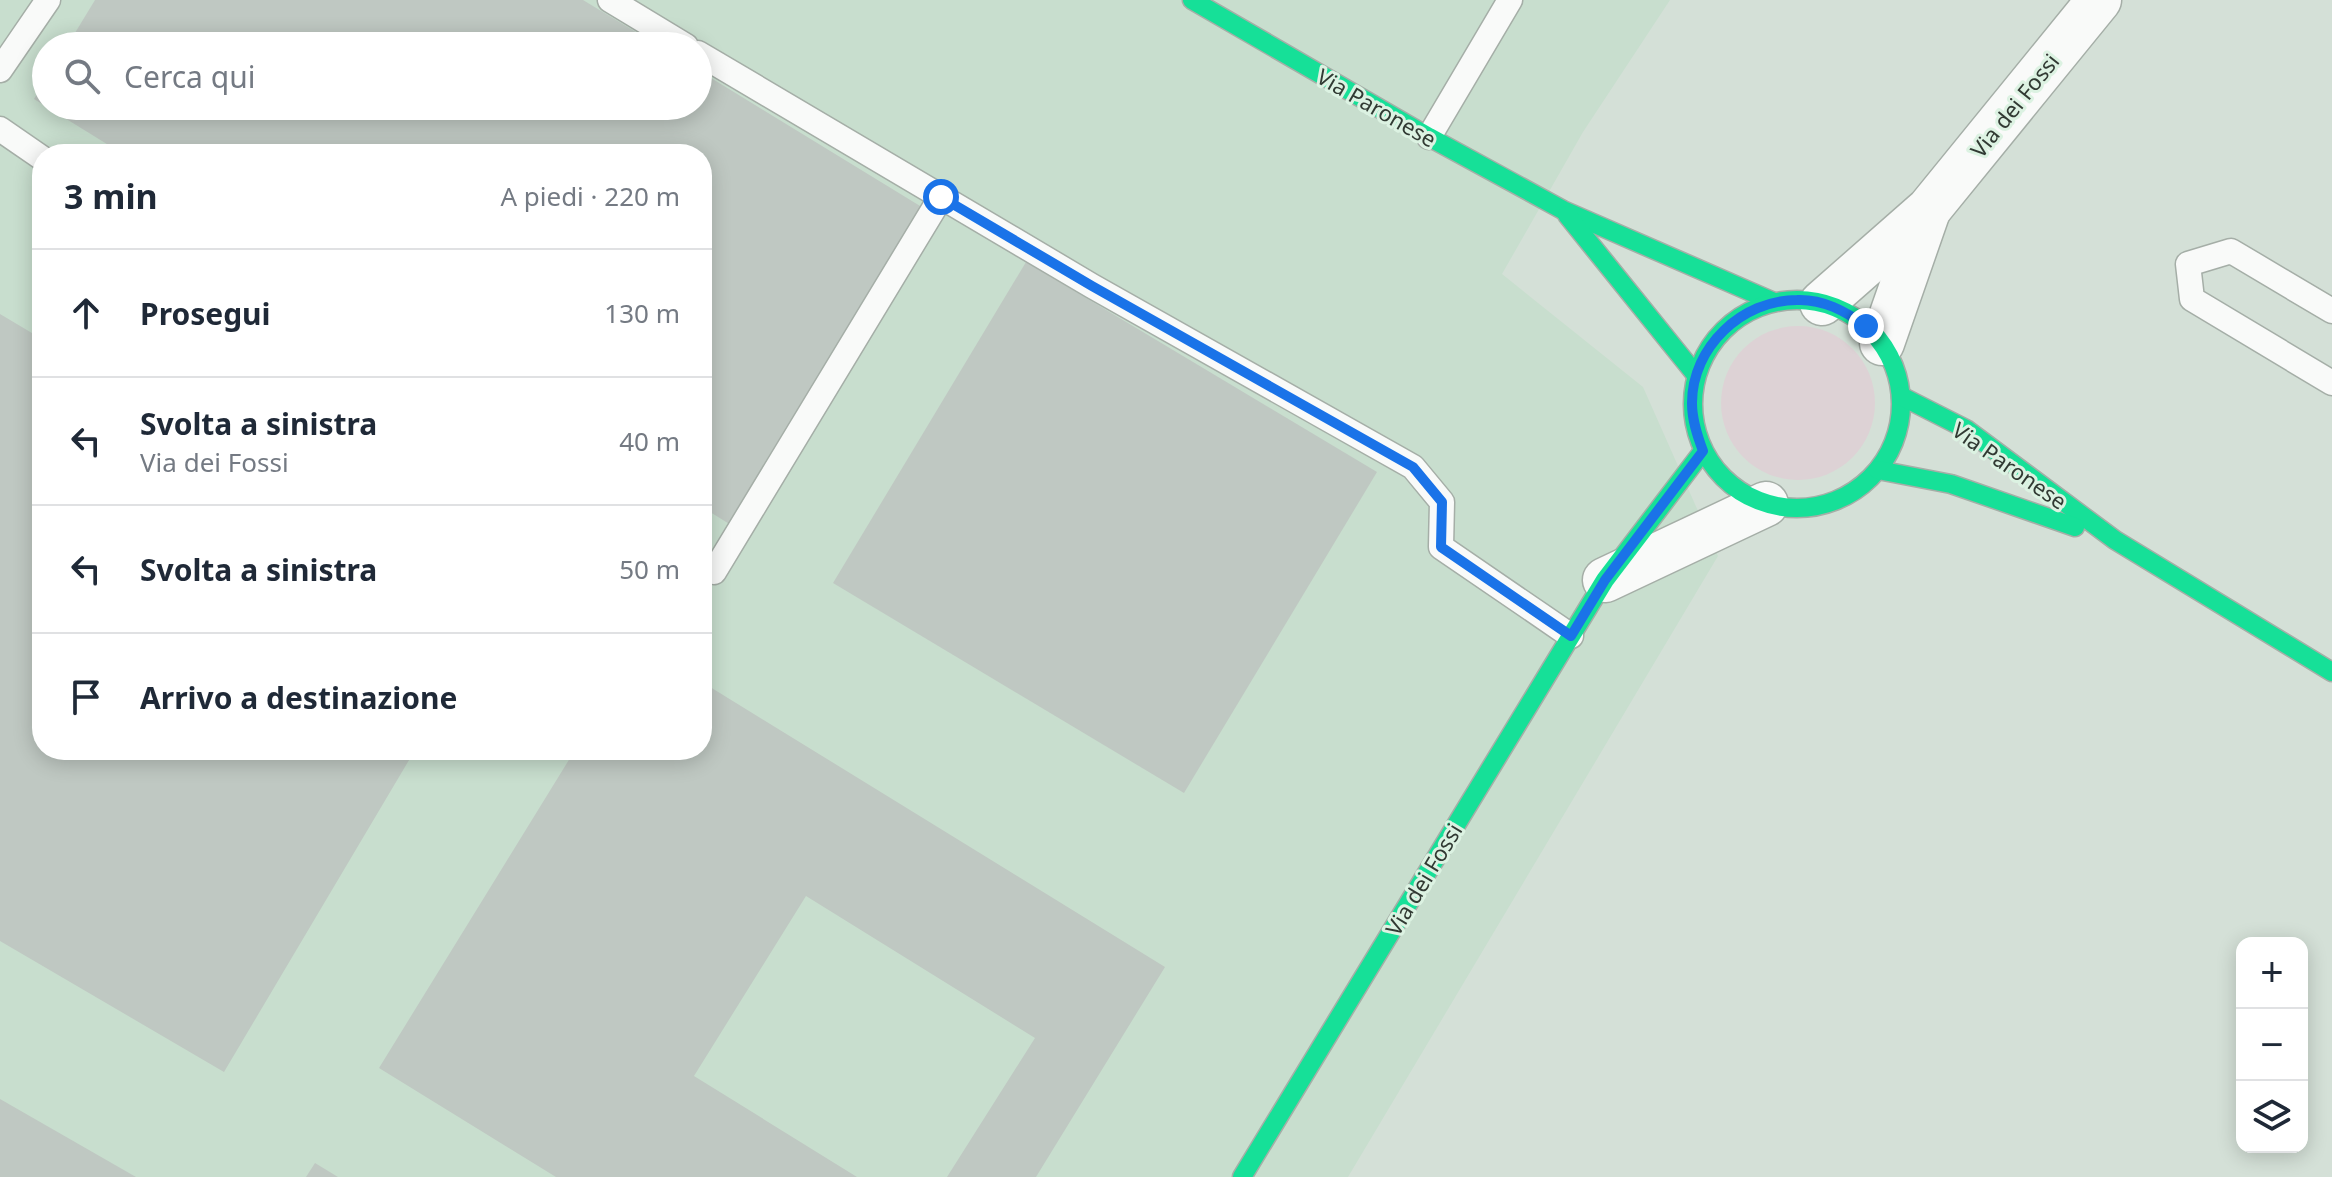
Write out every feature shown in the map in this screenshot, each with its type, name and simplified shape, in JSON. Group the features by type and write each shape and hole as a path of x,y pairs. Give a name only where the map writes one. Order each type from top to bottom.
{"main road":[{"name":"Via Paronese","path":"1192,0 1429,137 1563,210 1774,302"},
{"name":"Via Paronese","path":"1563,210 1696,375"},
{"path":"1798,300 1822,303 1845,312 1866,326 1882,343 1895,369 1901,396 1900,422 1892,447 1878,470 1855,490 1828,504 1797,508 1766,504 1740,492 1719,474 1703,451 1694,427 1692,401 1696,375 1708,349 1725,328 1748,312 1774,302 1798,300"},
{"name":"Via Paronese","path":"1901,396 1966,429 2115,540 2332,672"},
{"name":"Via dei Fossi","path":"1242,1177 1605,580 1703,451"},
{"name":"Via Paronese","path":"1878,470 1951,484 2115,540"}],"street":[{"name":"Via dei Fossi","path":"1822,303 1929,209 2099,0"},
{"name":"Via dei Fossi","path":"1882,343 1929,209"},
{"path":"1605,580 1766,504"}],"lane":[{"path":"0,70 48,0"},
{"path":"610,0 663,32"},
{"path":"1429,137 1500,3"},
{"path":"712,61 1092,286 1413,467 1442,502 1441,547 1571,636"},
{"path":"0,129 32,151"},
{"path":"712,571 941,197"},
{"path":"2332,311 2231,251 2188,264 2192,299 2332,383"}],"shaded area":[{"path":"0,0 1670,0 1583,132 1502,274 1643,387 1718,556 1348,1177 0,1177"},
{"path":"1798,326 1827,332 1852,349 1869,374 1875,403 1869,432 1852,457 1827,474 1798,480 1769,474 1744,457 1727,432 1721,403 1727,374 1744,349 1769,332"}],"building":[{"path":"95,0 583,0 636,32 76,32"},
{"path":"712,79 925,209 731,525 712,513 712,144 107,144 68,120 712,120"},
{"path":"1026,262 1377,472 1184,793 833,583"},
{"path":"0,314 32,333 32,760 409,760 224,1072 0,941"},
{"path":"712,688 1165,967 1036,1177 947,1177 1035,1038 806,896 694,1076 857,1177 556,1177 379,1068 569,760 712,760"},
{"path":"0,1099 136,1177 0,1177"},
{"path":"315,1163 338,1177 306,1177"}],"traffic: fast":[{"path":"1192,0 1429,137 1563,210 1774,302"},
{"path":"1567,215 1696,375"},
{"path":"1797,300 1837,308 1871,330 1893,364 1901,404 1893,444 1871,478 1837,500 1797,508 1757,500 1723,478 1701,444 1693,404 1701,364 1723,330 1757,308 1797,300"},
{"path":"1901,396 1966,429 2115,540 2332,672"},
{"path":"1242,1177 1605,580 1703,451"},
{"path":"1878,470 1951,484 2075,527"}],"route":[{"path":"941,197 1413,467 1442,502 1441,547 1571,636 1605,580 1703,451 1694,427 1692,401 1696,375 1708,349 1725,328 1748,312 1774,302 1798,300 1822,303 1845,312 1866,326"}]}
